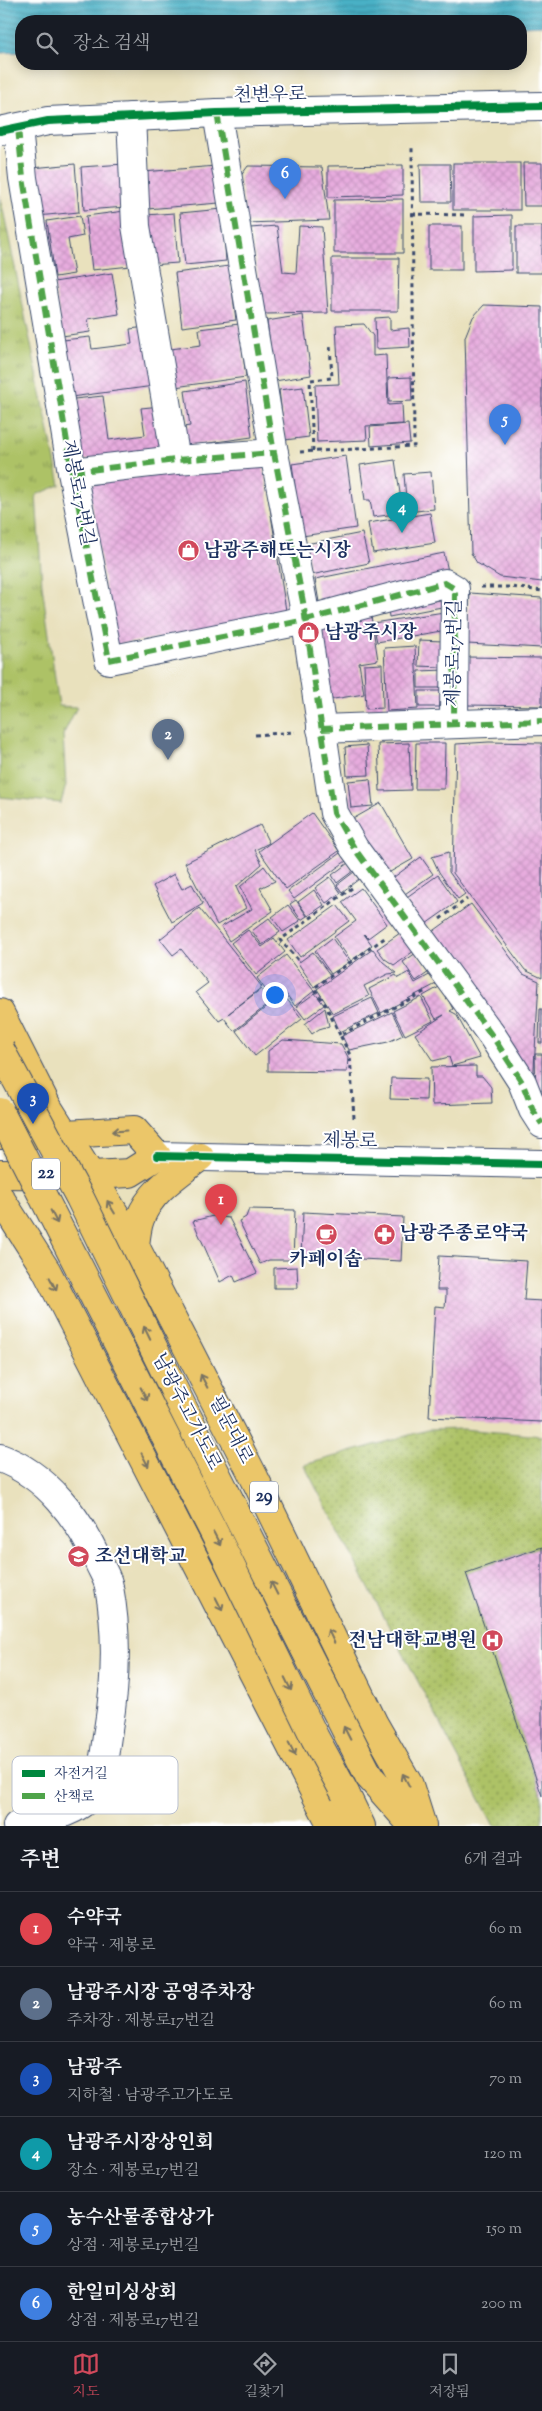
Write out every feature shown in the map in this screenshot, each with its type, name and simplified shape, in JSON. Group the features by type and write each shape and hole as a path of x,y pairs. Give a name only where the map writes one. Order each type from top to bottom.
{"main road":[{"name":"22","path":"0,1013 33,1080 64,1134 92,1175"},
{"name":"남광주고가도로","path":"0,1049 80,1198 182,1406 370,1776 413,1826"},
{"name":"남광주고가도로","path":"0,1112 361,1826"},
{"path":"64,1134 134,1130 157,1156 130,1173 92,1175"},
{"name":"22","path":"0,1135 64,1134"},
{"path":"135,1246 140,1219 148,1202 169,1180 200,1157"},
{"name":"22","path":"0,1174 92,1175"},
{"name":"필문대로","path":"92,1175 135,1246 255,1478 374,1724 409,1785 422,1826"},
{"path":"0,1198 46,1270 332,1826"}],"street":[{"name":"천변우로","path":"9,129 48,121 217,113 542,106"},
{"path":"217,113 274,453 306,620 334,813 354,848 451,978 514,1068 533,1110 542,1124"},
{"path":"131,117 136,226 176,460"},
{"name":"제봉로17번길","path":"9,129 23,178 72,472 109,660 306,620 445,583 455,590 454,723"},
{"path":"72,472 176,460 274,453"},
{"name":"제봉로17번길","path":"321,730 454,723 542,721"},
{"name":"제봉로","path":"157,1156 542,1164"},
{"path":"0,1458 15,1463 64,1502 89,1542 109,1585 116,1650 112,1705 103,1756"},
{"path":"18,1826 57,1814"}],"path":[{"path":"274,453 414,446 412,148"},
{"path":"412,214 467,215"},
{"path":"313,451 310,380 332,378 330,345"},
{"path":"455,590 511,587 542,591"},
{"path":"255,735 321,730"},
{"path":"298,960 280,940 372,873"},
{"path":"354,1118 350,1056 325,1004 314,988 412,928 467,899"},
{"path":"340,1035 451,978"}],"green space":[{"path":"0,195 60,485 36,495 42,585 59,706 77,707 63,735 66,785 61,803 0,797"},
{"path":"463,1429 542,1436 542,1546 466,1573 542,1797 542,1826 494,1826 304,1465 427,1430"}],"water":[{"path":"0,0 542,0 542,25 527,26 527,15 15,15 15,52 0,53"}],"building":[{"path":"453,163 520,163 520,210 453,210"},
{"path":"523,163 542,163 542,206 524,206"},
{"path":"75,164 79,212 37,216 32,168"},
{"path":"124,164 127,207 84,210 81,167"},
{"path":"420,164 450,164 451,202 421,202"},
{"path":"403,165 403,195 328,197 328,166"},
{"path":"216,166 219,203 147,209 143,172"},
{"path":"248,166 322,167 329,220 247,223 240,177"},
{"path":"403,199 403,253 334,253 334,200"},
{"path":"222,209 226,261 185,265 180,213"},
{"path":"125,211 131,266 92,270 86,216"},
{"path":"174,213 178,263 150,265 146,215"},
{"path":"512,215 512,270 474,271 474,216"},
{"path":"80,216 83,236 68,239 74,274 55,277 47,221"},
{"path":"277,226 283,272 296,273 299,226 322,227 328,313 265,314 250,228"},
{"path":"429,226 462,226 462,270 429,270"},
{"path":"516,226 542,226 542,273 516,273"},
{"path":"332,258 399,258 398,311 332,311"},
{"path":"229,266 236,320 182,327 175,273"},
{"path":"112,273 119,314 88,319 90,332 62,336 54,282"},
{"path":"484,305 542,307 542,582 500,577 477,563 471,553 465,337 473,317"},
{"path":"303,315 311,375 275,381 267,321"},
{"path":"390,317 390,330 409,328 410,347 376,349 375,318"},
{"path":"239,324 246,377 168,388 163,350 201,345 199,329"},
{"path":"364,324 373,336 373,356 386,355 388,405 402,404 403,424 366,426 367,440 317,442 315,385 339,384 336,325"},
{"path":"146,327 154,386 71,397 63,340 90,337 92,349 132,344 130,329"},
{"path":"411,377 412,401 389,402 388,378"},
{"path":"245,382 252,437 180,447 177,428 190,426 185,391"},
{"path":"303,387 309,437 285,440 279,390"},
{"path":"103,396 109,440 145,435 141,408 161,406 166,450 82,460 74,399"},
{"path":"408,424 410,443 371,446 370,427"},
{"path":"346,456 356,528 302,536 292,464"},
{"name":"남광주해뜨는시장","path":"262,457 287,617 114,645 89,485"},
{"path":"395,460 403,513 373,517 370,500 365,500 360,465"},
{"path":"431,472 434,509 407,512 404,474"},
{"path":"430,513 435,543 373,553 368,523"},
{"path":"362,533 369,563 311,575 306,544"},
{"path":"444,553 449,576 319,602 315,579"},
{"path":"470,593 542,598 542,648 467,644"},
{"path":"446,599 447,606 389,617 388,609"},
{"path":"444,612 447,630 377,642 373,623"},
{"path":"371,616 378,660 359,663 364,694 328,700 317,625"},
{"path":"419,640 443,641 441,667 418,666"},
{"path":"415,646 418,709 387,711 384,648"},
{"path":"465,657 542,658 542,706 465,705"},
{"path":"382,664 383,708 366,709 364,665"},
{"path":"446,670 446,688 418,688 418,671"},
{"path":"419,691 446,691 445,707 419,707"},
{"path":"489,742 542,743 542,978 525,970 453,873 456,744"},
{"path":"409,743 411,790 380,791 378,744"},
{"path":"416,743 445,743 444,789 415,789"},
{"path":"367,745 369,775 347,776 345,747"},
{"path":"370,779 373,806 351,808 348,781"},
{"path":"381,803 413,859 383,876 351,820"},
{"path":"312,813 339,851 286,889 259,851"},
{"path":"260,825 269,843 255,850 262,864 236,887 246,908 217,925 185,863"},
{"path":"449,852 449,872 465,894 458,899 439,872 432,857"},
{"path":"340,853 346,861 294,899 288,891"},
{"path":"421,857 433,874 402,896 390,880"},
{"path":"348,863 353,871 337,883 332,875"},
{"path":"264,866 275,881 260,888 273,911 229,941 221,927 252,909 240,887"},
{"path":"354,872 359,879 342,892 337,885"},
{"path":"174,874 182,889 192,884 203,904 172,922 153,886"},
{"path":"438,875 457,902 423,926 404,899"},
{"path":"330,877 341,893 326,903 315,888"},
{"path":"361,888 387,924 368,938 364,934 372,945 351,961 334,937 356,921 342,902"},
{"path":"314,890 324,905 308,916 298,902"},
{"path":"296,900 307,916 301,920 290,904"},
{"path":"471,904 523,974 539,981 533,1086 428,935"},
{"path":"288,905 300,921 283,932 272,917"},
{"path":"337,905 349,921 300,957 288,940"},
{"path":"199,908 262,987 228,1014 261,989 271,1002 234,1031 224,1018 219,1021 196,992 208,983 181,949 173,955 160,939"},
{"path":"269,918 280,932 262,945 252,931"},
{"path":"248,930 262,947 274,938 285,952 256,975 231,943"},
{"path":"400,933 414,951 394,965 385,959 377,949"},
{"path":"332,938 349,962 331,974 315,951"},
{"path":"373,949 383,962 397,973 388,974 364,986 369,996 333,1014 317,989"},
{"path":"313,952 330,975 314,987 298,963"},
{"path":"416,953 429,972 416,981 403,962"},
{"path":"286,955 314,991 295,1006 284,991 273,1000 257,978"},
{"path":"409,972 415,983 431,974 436,984 381,1013 369,989 396,975 398,978"},
{"path":"441,986 453,1009 450,1011 456,1014 480,1058 452,1066 449,1057 433,1061 415,1034 444,1015 436,1019 423,996"},
{"path":"315,993 324,1005 305,1019 296,1007"},
{"path":"283,994 302,1019 255,1056 236,1031"},
{"path":"421,997 433,1021 405,1035 393,1011"},
{"path":"372,998 379,1013 340,1032 333,1016"},
{"path":"325,1008 329,1026 319,1029 312,1034 305,1024"},
{"path":"540,1009 542,1009 542,1043 539,1043"},
{"path":"392,1012 403,1035 388,1042 349,1050 342,1036"},
{"path":"283,1040 341,1044 348,1057 347,1072 268,1071 268,1051"},
{"path":"535,1054 542,1054 542,1098 536,1098"},
{"path":"476,1066 476,1076 482,1076 491,1087 492,1103 432,1105 431,1067"},
{"path":"391,1078 427,1079 426,1100 390,1099"},
{"path":"249,1209 295,1210 293,1260 269,1260 260,1264 239,1221 246,1217"},
{"path":"303,1212 403,1217 401,1261 301,1256"},
{"path":"213,1216 229,1218 257,1273 236,1282 233,1275 220,1282 193,1221"},
{"path":"439,1256 527,1261 524,1300 542,1301 542,1422 429,1417 435,1306 445,1307 446,1296 446,1290 437,1290"},
{"path":"297,1267 298,1288 274,1288 274,1268"},
{"path":"542,1547 542,1796 466,1573"}],"marked path":[{"path":"217,113 274,453 303,602 334,813 354,848 493,1037 522,1082 533,1110 542,1124"},
{"path":"18,128 23,178 72,472 109,660 306,620 445,583 455,589 454,723"},
{"path":"72,472 176,460 274,453"},
{"path":"321,729 542,721"}],"cycle path":[{"path":"0,131 48,121 217,113 542,106"},
{"path":"157,1156 542,1164"}],"place":[{"name":"한일미싱상회","path":"285,199"},
{"name":"농수산물종합상가","path":"505,445"},
{"name":"남광주시장상인회","path":"402,533"},
{"name":"남광주해뜨는시장","path":"188,551"},
{"name":"남광주시장","path":"309,633"},
{"name":"남광주시장 공영주차장","path":"168,760"},
{"name":"남광주","path":"33,1124"},
{"name":"수약국","path":"221,1225"},
{"name":"카페이솝","path":"326,1234"},
{"name":"남광주종로약국","path":"384,1234"},
{"name":"조선대학교","path":"79,1557"},
{"name":"전남대학교병원","path":"493,1641"}]}
